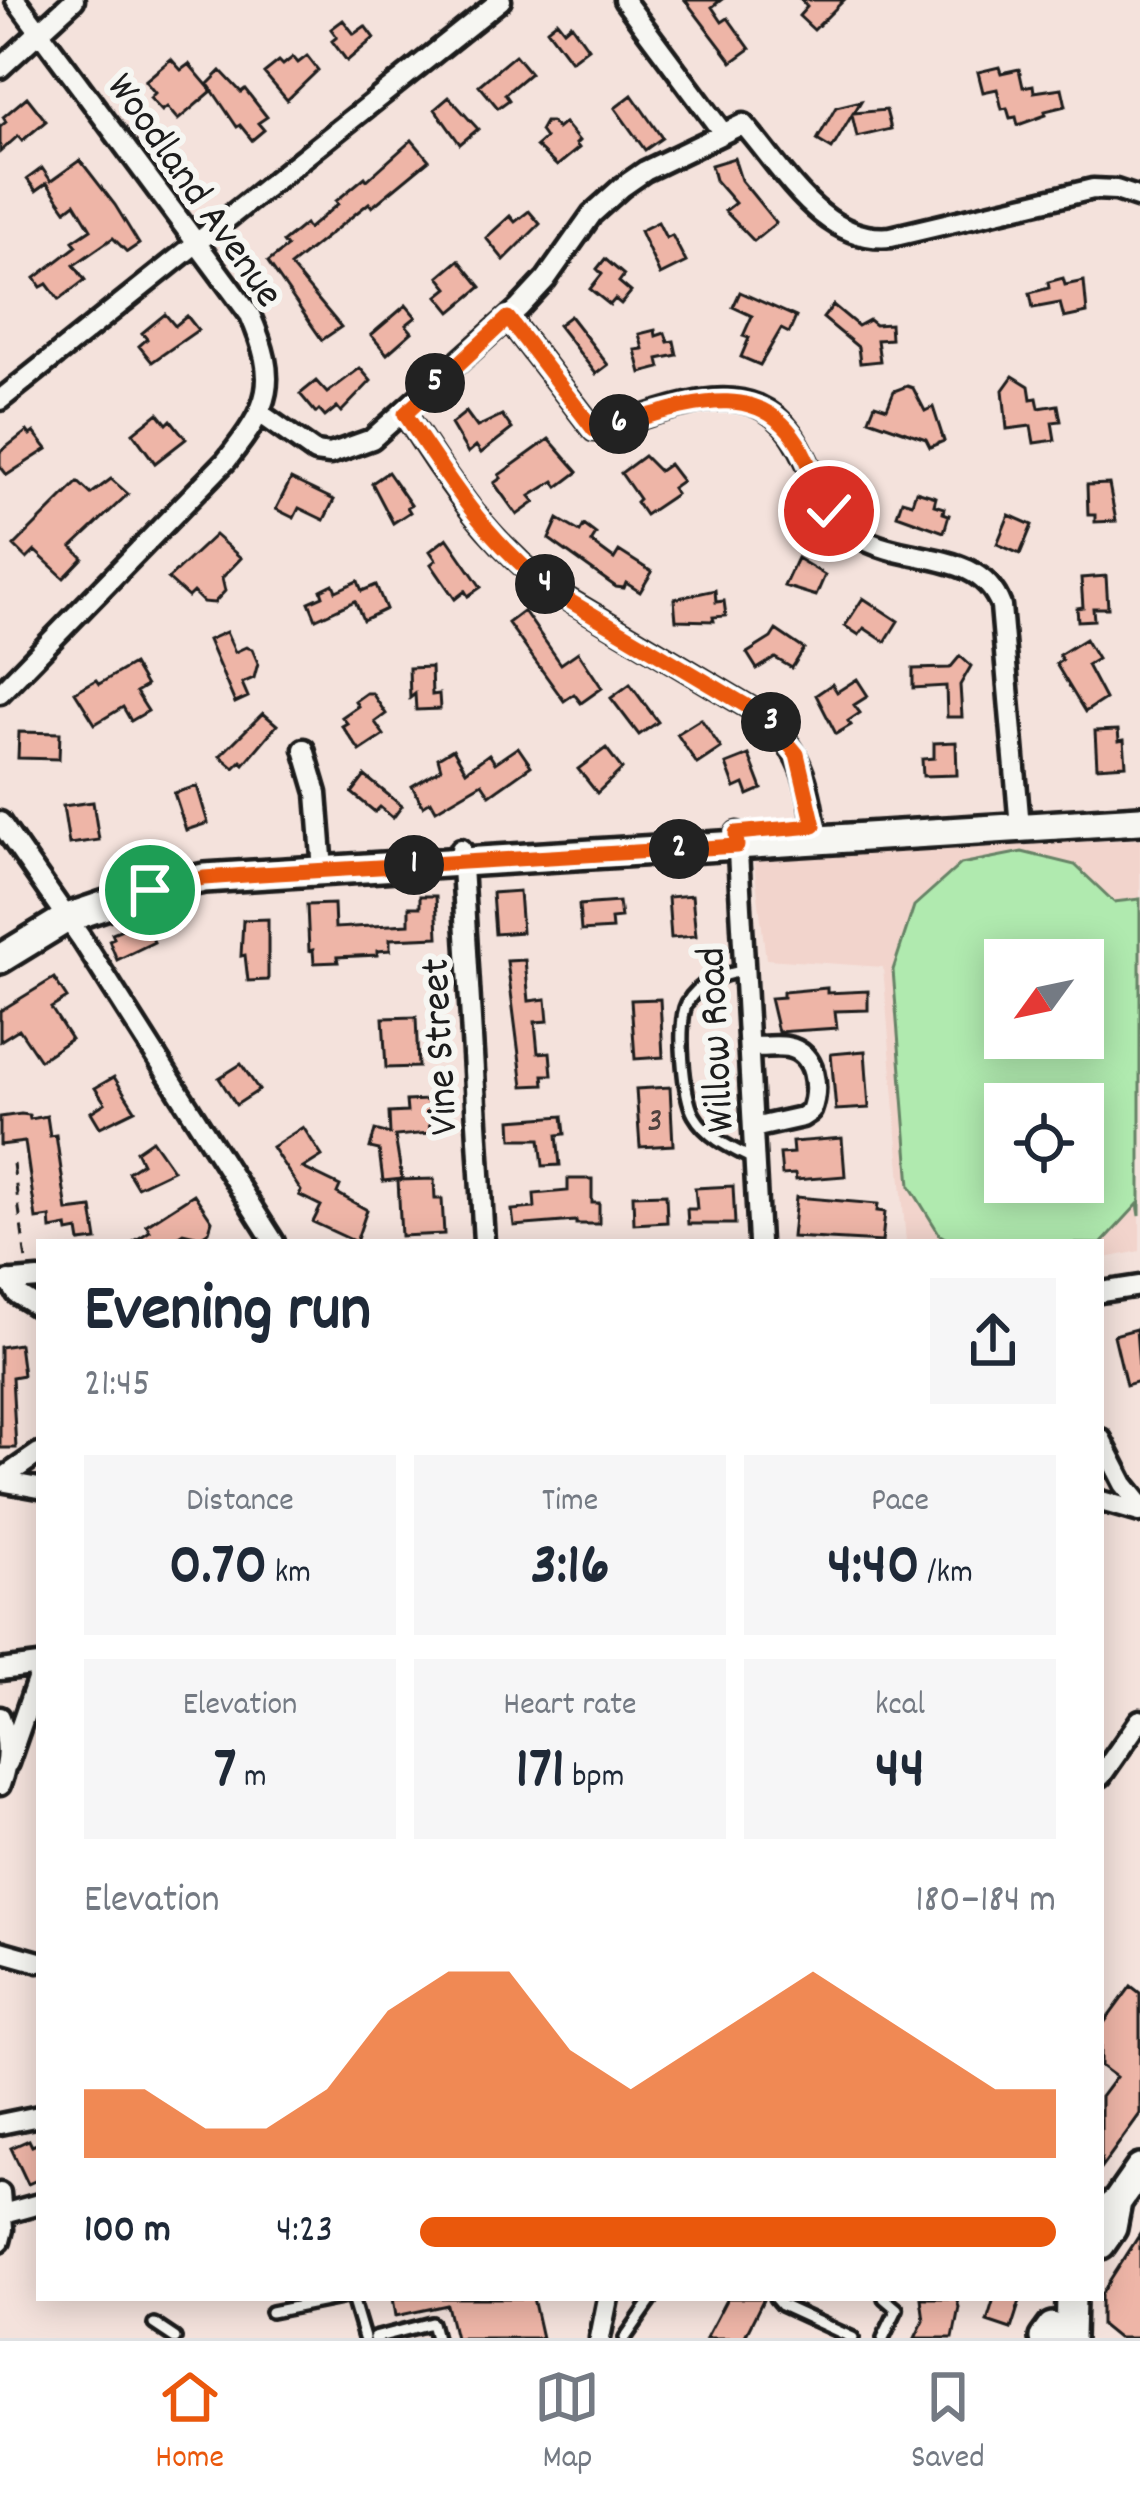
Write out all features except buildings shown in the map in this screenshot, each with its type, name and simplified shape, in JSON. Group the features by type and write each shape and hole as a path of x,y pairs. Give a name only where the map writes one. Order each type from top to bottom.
{"street":[{"name":"Woodland Avenue","path":"16,0 250,315 264,347 269,393 261,414"},
{"path":"0,68 74,0"},
{"path":"0,400 501,0"},
{"path":"624,0 723,133"},
{"path":"0,692 226,461 261,414 315,452 330,454 372,439 508,318 546,278 592,214 622,187 743,124 821,215 858,236 891,237 1093,189 1140,198"},
{"path":"508,318 594,430 707,402 734,400 758,406 785,426 800,445 815,487 844,525 873,544 955,564 987,580 1001,606 1019,820"},
{"path":"405,414 477,521 524,569 556,593 767,718 784,735 804,773 815,833"},
{"path":"304,749 316,793 322,863"},
{"path":"0,958 67,917 204,878 322,863 737,840 1140,807"},
{"path":"1019,820 1140,820"},
{"path":"0,822 67,917 272,1239"},
{"name":"Willow Road","path":"737,840 760,1239"},
{"name":"Vine Street","path":"461,855 484,1239"},
{"path":"748,1046 788,1047 802,1054 816,1079 811,1111 802,1118 753,1128"},
{"path":"19,1281 17,1294 36,1306"},
{"path":"1104,1292 1140,1286"},
{"path":"0,1480 36,1455"},
{"path":"1107,1470 1140,1508"},
{"path":"0,1480 36,1487"},
{"path":"1104,1502 1121,1510 1140,1508"},
{"path":"0,1670 36,1670"},
{"path":"0,1785 36,1679"},
{"path":"0,1717 7,1735 8,1762"},
{"path":"1104,1772 1140,1720"},
{"path":"0,1952 36,1961"},
{"path":"0,2124 36,2117"},
{"path":"1104,2240 1112,2228 1106,2202 1140,2169"},
{"path":"0,2193 0,2241"},
{"path":"3,2214 36,2205"},
{"path":"600,2338 607,2301"}],"lane":[{"path":"744,970 704,984 686,1005 683,1083 695,1118 718,1141 755,1160"},
{"path":"271,2312 326,2301"},
{"path":"353,2301 364,2338"},
{"path":"626,2338 650,2301"},
{"path":"778,2301 854,2338"},
{"path":"883,2338 897,2308 888,2301"},
{"path":"374,2338 432,2323 436,2338"},
{"path":"154,2324 175,2338"}],"path":[{"path":"14,1164 25,1231 19,1281"}],"shaded area":[{"path":"1140,839 1140,1251 1104,1258 1104,1239 906,1239 883,967 766,959 754,864 759,857"}],"green space":[{"path":"1022,852 1075,865 1114,902 1140,899 1140,1216 1138,1204 1104,1241 947,1239 940,1235 910,1186 893,970 914,906 961,864"}],"route":[{"path":"150,890 204,878 737,846 736,833 814,826 797,754 767,718 556,593 524,569 477,521 426,450 405,414 508,318 594,430 707,402 734,400 758,406 785,426 800,445 829,511"}]}
